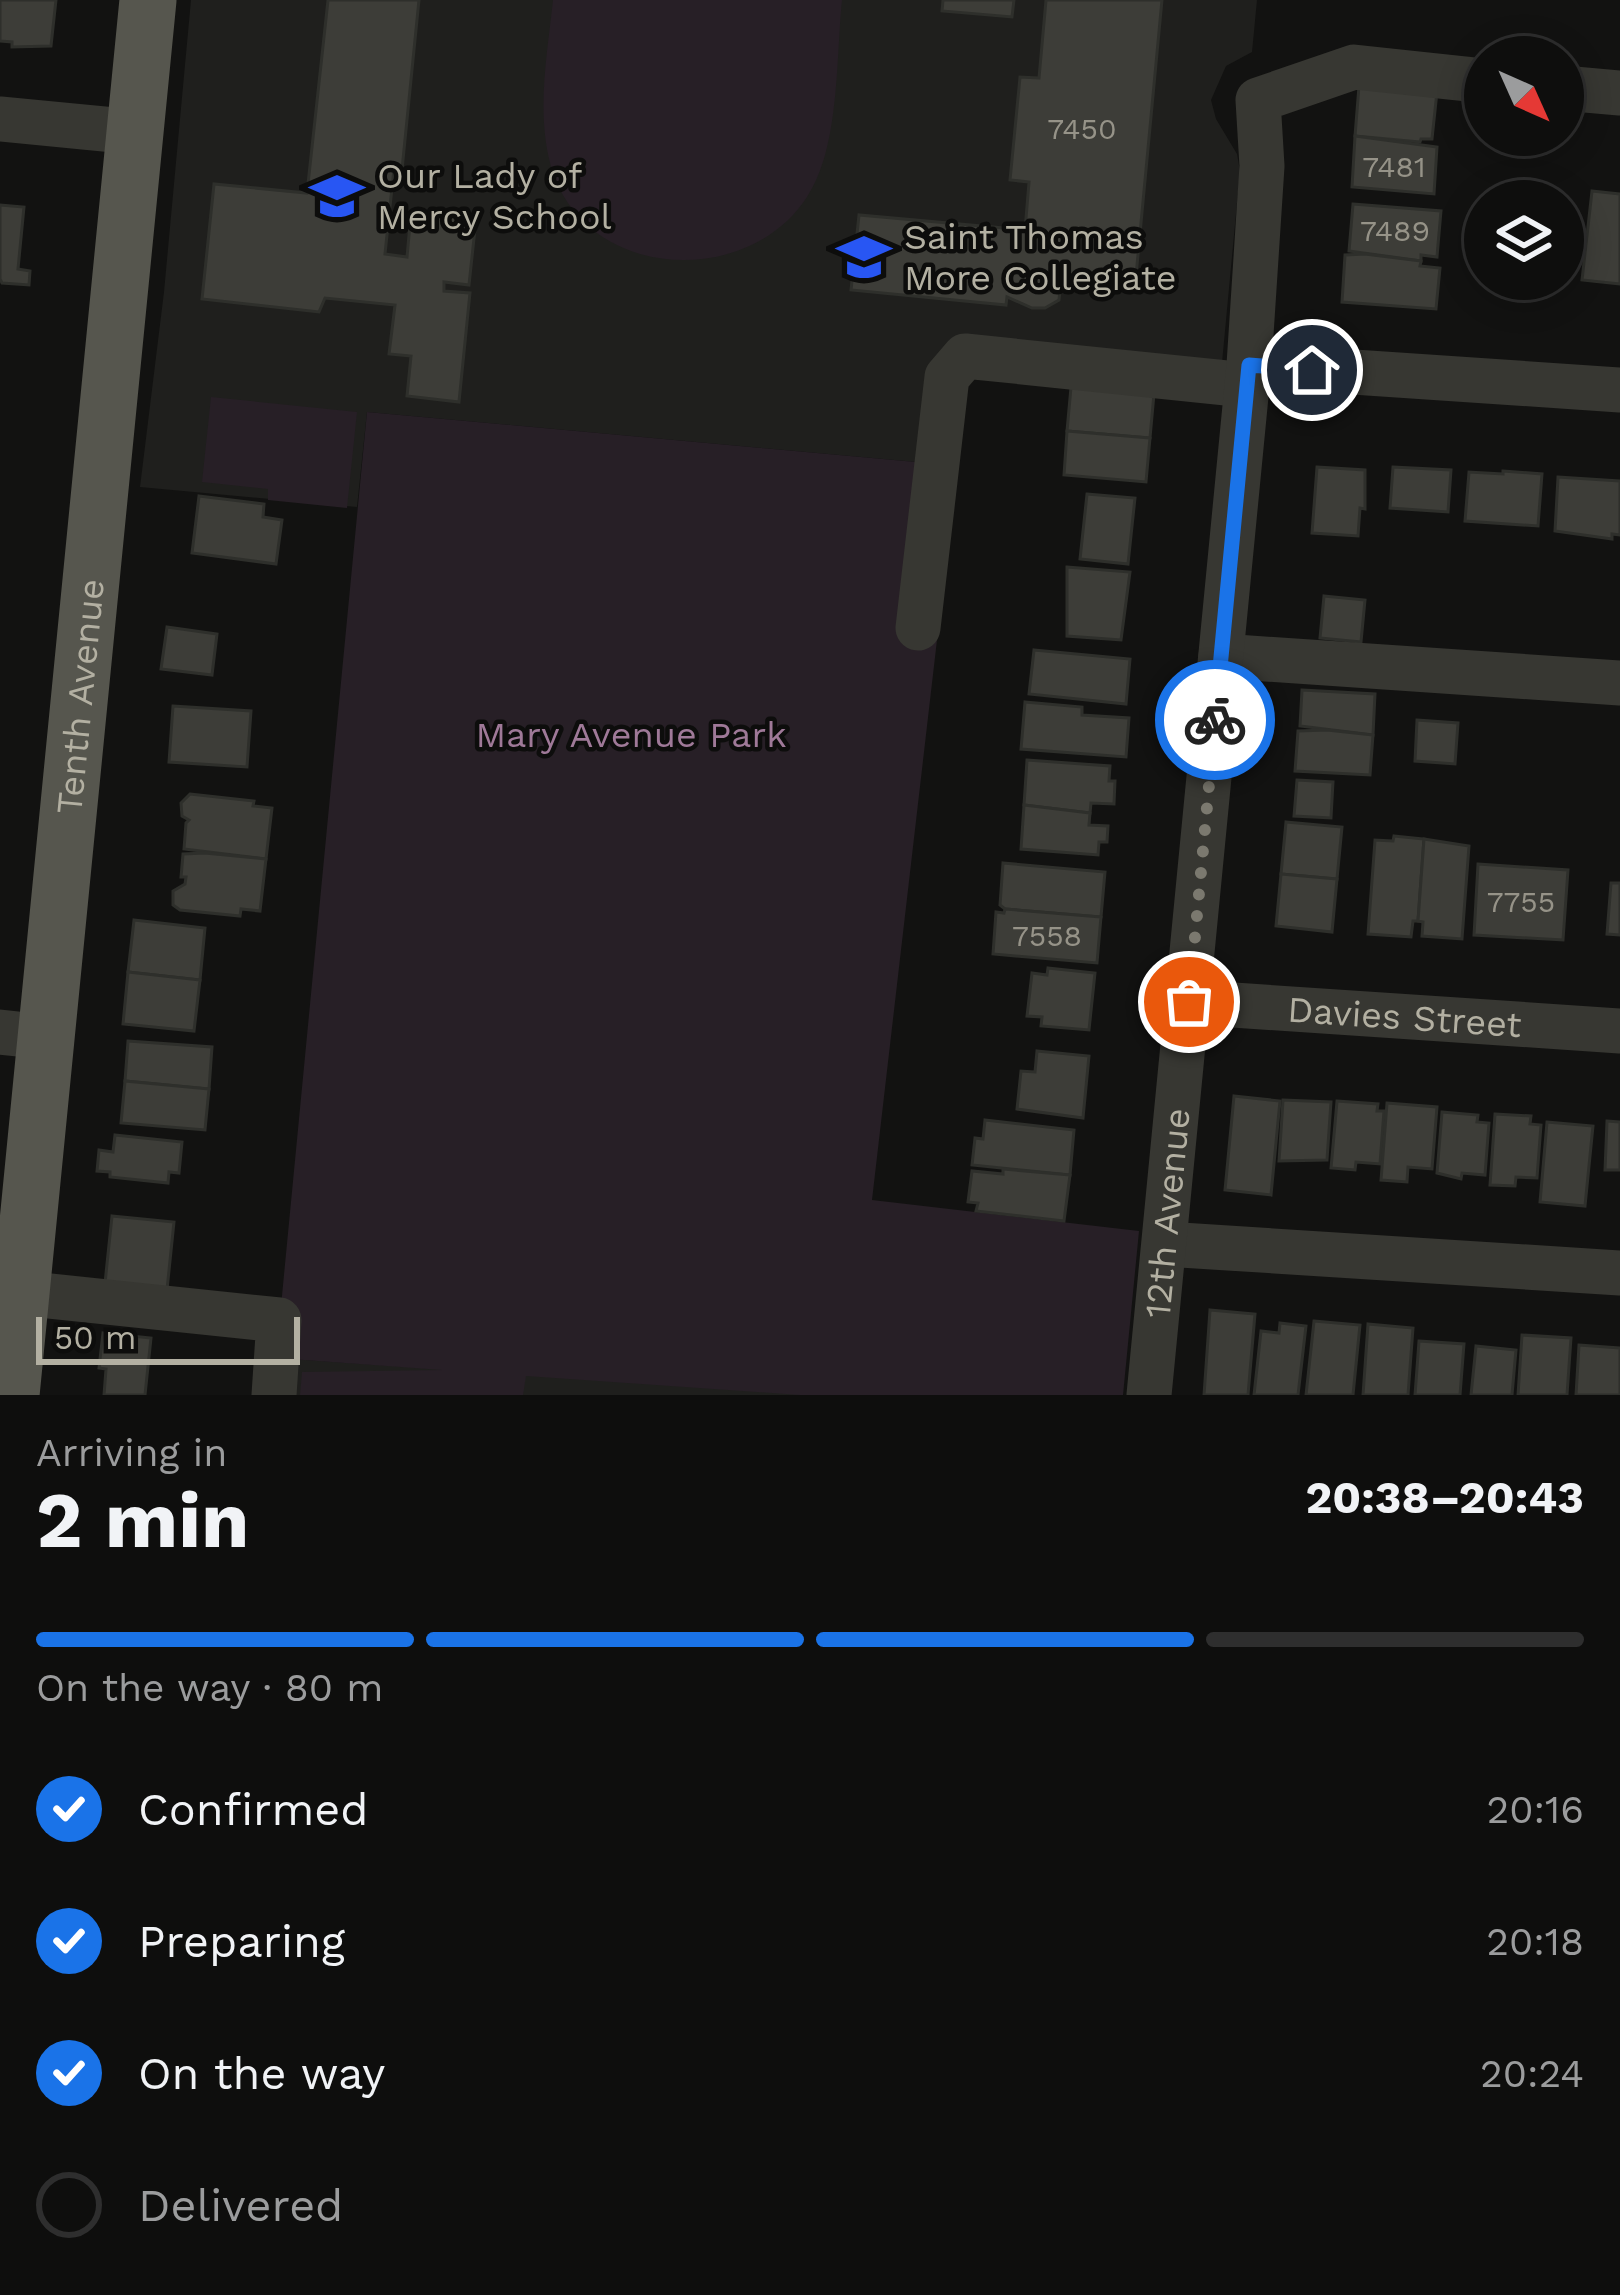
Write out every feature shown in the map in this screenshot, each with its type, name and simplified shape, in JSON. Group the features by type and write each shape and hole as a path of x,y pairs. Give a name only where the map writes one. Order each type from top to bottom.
{"main road":[{"name":"Tenth Avenue","path":"11,1395 21,1293 23,1034 148,0"}],"street":[{"name":"12th Avenue","path":"1149,1395 1248,375 1262,166 1258,100 1354,67 1464,80"},
{"path":"1584,90 1620,93"},
{"path":"0,119 135,132"},
{"path":"918,628 947,377 958,362 973,355 1248,375 1620,390"},
{"path":"1221,656 1620,683"},
{"name":"Davies Street","path":"1189,1002 1620,1031"},
{"path":"1165,1244 1620,1273"},
{"path":"21,1293 279,1321 274,1395"}],"shaded area":[{"name":"Saint Thomas More Collegiate","path":"191,0 1257,0 1252,52 1226,66 1211,100 1216,119 1237,154 1240,171 1220,384 958,361 938,464 367,412 357,507 140,487"},
{"path":"276,1358 829,1395 274,1395"}],"green space":[{"path":"553,0 842,0 826,154 807,197 781,227 748,247 710,258 672,260 634,252 600,235 572,209 553,173 545,130 544,87"},
{"path":"211,397 357,412 347,508 268,500 268,489 202,482"},
{"name":"Mary Avenue Park","path":"367,412 938,464 918,628 937,640 872,1200 1139,1231 1123,1395 800,1395 526,1376 523,1395 300,1395 302,1372 442,1370 276,1358"}],"building":[{"path":"0,0 56,0 51,46 12,47 12,42 0,41"},
{"path":"328,0 419,0 402,170 394,169 385,254 407,257 411,213 476,220 469,285 444,282 444,291 470,293 459,402 407,396 411,356 389,354 395,305 325,298 319,312 202,299 214,184 307,193"},
{"path":"943,0 1014,0 1012,17 942,11"},
{"path":"1046,0 1162,0 1135,287 1061,280 1059,300 1045,308 1032,308 1007,297 1006,305 851,290 859,215 1025,230 1029,182 1010,180 1020,77 1039,78"},
{"path":"1359,86 1437,92 1432,139 1355,136"},
{"path":"1355,136 1437,147 1434,194 1352,187"},
{"path":"1592,191 1620,194 1620,284 1584,280"},
{"path":"1353,204 1441,211 1437,257 1421,255 1421,261 1349,251"},
{"path":"0,205 24,207 18,269 30,271 29,285 0,279"},
{"path":"1365,254 1440,268 1436,309 1342,302 1345,255"},
{"path":"1071,387 1154,394 1150,438 1067,431"},
{"path":"1067,431 1150,438 1146,482 1064,475"},
{"path":"1317,467 1365,470 1365,509 1360,508 1358,536 1312,533"},
{"path":"1393,467 1451,470 1448,512 1390,508"},
{"path":"1469,472 1542,474 1538,526 1465,521"},
{"path":"1558,477 1620,481 1620,535 1612,534 1612,539 1555,531"},
{"path":"1087,494 1135,498 1128,564 1080,559"},
{"path":"199,496 264,504 263,517 282,520 276,564 192,553"},
{"path":"1067,567 1130,572 1121,640 1067,636"},
{"path":"1324,596 1365,600 1361,642 1320,638"},
{"path":"167,627 217,634 212,675 161,669"},
{"path":"1034,650 1130,659 1126,704 1029,694"},
{"path":"1302,690 1375,694 1373,735 1300,726"},
{"path":"1025,702 1082,707 1082,715 1129,718 1126,757 1021,749"},
{"path":"173,706 251,711 247,767 169,762"},
{"path":"1417,720 1458,723 1455,764 1415,761"},
{"path":"1298,731 1373,735 1370,775 1295,771"},
{"path":"1027,760 1110,766 1114,804 1091,803 1090,813 1024,805"},
{"path":"1297,780 1333,782 1331,818 1294,816"},
{"path":"190,794 254,801 253,806 272,808 266,859 184,849 189,820 182,816 181,803"},
{"path":"1024,805 1090,813 1089,825 1108,826 1107,842 1099,842 1098,855 1021,849"},
{"path":"1286,822 1342,827 1337,879 1281,874"},
{"path":"1394,836 1424,839 1418,921 1413,921 1411,937 1368,934 1375,840 1393,841"},
{"path":"1424,839 1469,846 1462,939 1422,936 1423,922 1418,921"},
{"path":"183,854 266,859 260,911 241,909 240,916 180,910 173,905 173,891 185,884"},
{"path":"1003,863 1105,872 1101,917 1005,909 1000,905"},
{"path":"1478,864 1568,870 1563,940 1474,935"},
{"path":"1281,874 1337,879 1332,932 1276,926"},
{"path":"1611,883 1620,883 1620,935 1607,934"},
{"path":"996,912 1101,917 1097,963 993,954"},
{"path":"134,920 205,928 200,980 128,972"},
{"path":"1048,968 1095,973 1089,1030 1041,1026 1042,1017 1027,1016 1032,973 1047,975"},
{"path":"128,972 200,980 194,1031 123,1024"},
{"path":"128,1041 212,1047 209,1089 125,1081"},
{"path":"1037,1051 1089,1056 1083,1118 1017,1109 1021,1071 1035,1072"},
{"path":"125,1081 209,1089 205,1130 121,1123"},
{"path":"1234,1096 1280,1101 1271,1195 1225,1190"},
{"path":"1283,1100 1331,1102 1327,1160 1279,1161"},
{"path":"1337,1101 1378,1104 1377,1111 1384,1111 1380,1164 1356,1162 1355,1170 1331,1168"},
{"path":"1387,1103 1437,1107 1432,1169 1408,1167 1407,1182 1381,1180"},
{"path":"1442,1112 1478,1115 1477,1122 1489,1123 1485,1175 1462,1173 1461,1179 1437,1173"},
{"path":"1495,1114 1531,1116 1530,1124 1541,1125 1537,1178 1516,1177 1515,1186 1490,1185"},
{"path":"985,1120 1074,1130 1070,1175 972,1165 975,1138 983,1139"},
{"path":"1607,1121 1620,1122 1620,1170 1605,1170"},
{"path":"1547,1122 1593,1126 1585,1206 1540,1202"},
{"path":"115,1135 182,1142 179,1173 169,1172 168,1183 110,1177 110,1172 97,1171 99,1150 113,1152"},
{"path":"1003,1169 1070,1175 1064,1221 976,1211 978,1203 968,1202 972,1171 1003,1174"},
{"path":"112,1216 174,1222 167,1290 105,1283"},
{"path":"1210,1310 1255,1314 1248,1395 1204,1395"},
{"path":"1314,1321 1360,1325 1353,1395 1306,1395"},
{"path":"1280,1323 1306,1326 1298,1395 1254,1395 1261,1331 1279,1333"},
{"path":"1368,1324 1413,1328 1408,1395 1363,1395"},
{"path":"103,1333 151,1338 145,1395 104,1395 106,1369 99,1368"},
{"path":"1522,1335 1571,1338 1567,1395 1518,1395"},
{"path":"1419,1341 1464,1344 1460,1395 1415,1395"},
{"path":"1579,1345 1620,1348 1620,1395 1576,1395"},
{"path":"1476,1346 1516,1350 1512,1395 1471,1395"}],"way so far":[{"path":"1189,1002 1215,720"}],"place":[{"name":"Our Lady of Mercy School","path":"337,196"},
{"name":"Saint Thomas More Collegiate","path":"864,257"}],"route":[{"path":"1215,720 1249,365 1312,370"}]}
